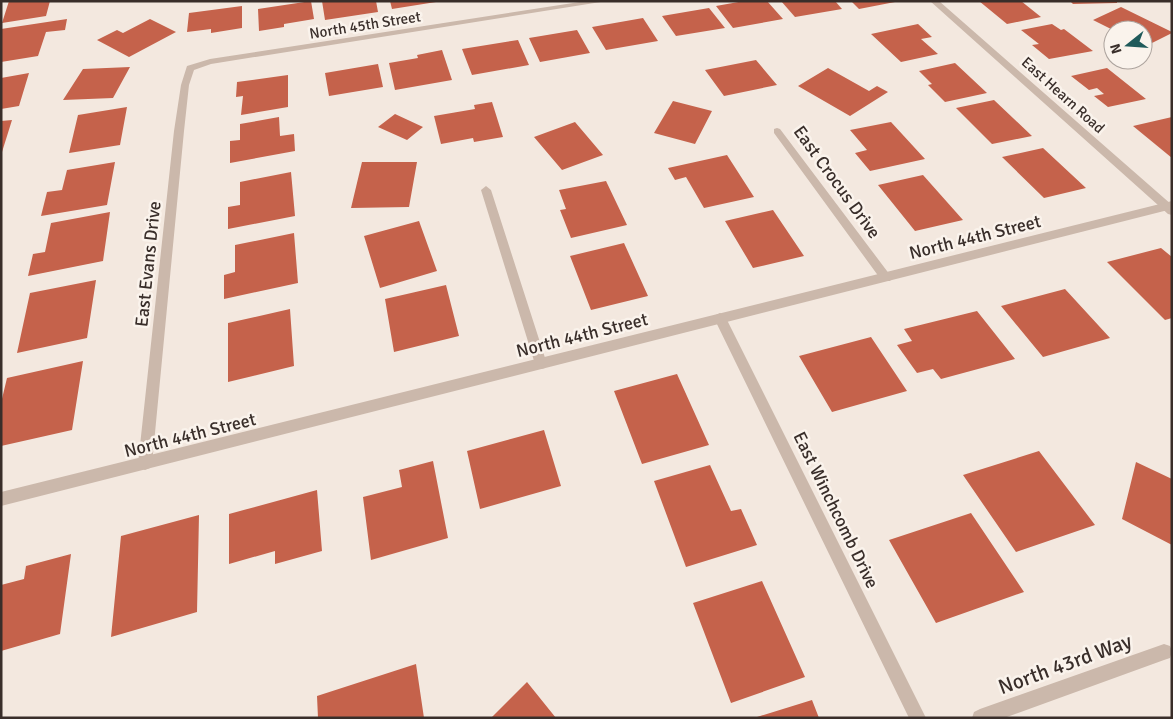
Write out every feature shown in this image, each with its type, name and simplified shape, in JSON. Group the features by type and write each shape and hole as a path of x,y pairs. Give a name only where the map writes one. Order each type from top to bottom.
{"street":[{"name":"North 45th Street","path":"190,68 210,62 603,1"},
{"name":"East Hearn Road","path":"934,1 1170,208"},
{"name":"East Evans Drive","path":"145,464 179,131 185,85 190,68"},
{"name":"East Crocus Drive","path":"777,131 886,278"},
{"path":"486,190 541,364"},
{"name":"North 44th Street","path":"1,499 720,318 1170,208"},
{"name":"East Winchcomb Drive","path":"720,318 918,718"},
{"name":"North 43rd Way","path":"980,718 1164,652"}],"building":[{"path":"9,1 50,1 46,16 2,23"},
{"path":"311,1 314,19 284,24 284,27 259,31 258,9"},
{"path":"322,1 376,1 378,12 325,20"},
{"path":"390,1 436,1 436,2 392,9"},
{"path":"744,1 767,1 783,19 733,28 716,6"},
{"path":"781,1 835,1 842,9 795,17"},
{"path":"851,1 895,1 895,2 859,9"},
{"path":"979,1 1021,1 1041,17 1007,24"},
{"path":"1070,1 1117,1 1117,3 1073,4"},
{"path":"242,6 242,28 211,33 211,29 187,32 189,13"},
{"path":"1121,7 1148,20 1103,20 1103,25 1093,20"},
{"path":"709,8 725,28 676,36 662,16"},
{"path":"643,18 658,41 606,50 592,27"},
{"path":"67,19 65,30 46,32 38,56 1,62 1,29"},
{"path":"150,19 176,32 129,57 97,40 117,30 123,33"},
{"path":"1153,23 1172,32 1153,42"},
{"path":"918,24 932,37 921,39 938,54 901,62 871,34"},
{"path":"1052,24 1061,30 1064,29 1093,51 1049,59 1032,45 1039,44 1021,30"},
{"path":"577,30 590,53 540,62 529,38"},
{"path":"518,40 529,65 472,75 462,49"},
{"path":"442,50 452,80 395,90 389,63 418,58 417,55"},
{"path":"756,60 777,85 724,96 705,70"},
{"path":"955,63 987,93 945,102 928,85 932,84 919,71"},
{"path":"378,64 383,87 329,96 325,73"},
{"path":"130,67 113,98 63,100 83,69"},
{"path":"828,68 869,91 877,86 888,92 850,116 798,86"},
{"path":"1103,69 1110,70 1146,99 1108,107 1094,96 1104,94 1097,88 1089,90 1071,76"},
{"path":"29,73 19,106 1,109 1,78"},
{"path":"288,75 288,107 241,115 243,96 236,97 237,82"},
{"path":"994,100 1032,136 992,144 956,108"},
{"path":"673,101 712,111 695,144 654,133"},
{"path":"492,102 503,137 474,142 473,138 441,144 434,116 475,109 474,105"},
{"path":"127,107 120,145 69,153 78,115"},
{"path":"395,114 423,127 407,140 378,127"},
{"path":"279,117 280,136 294,134 295,151 230,163 230,141 240,140 240,124"},
{"path":"1172,117 1172,158 1133,126"},
{"path":"12,120 2,152 1,152 1,121"},
{"path":"575,122 603,155 562,170 534,137"},
{"path":"891,122 925,159 870,171 855,153 867,150 850,130"},
{"path":"1043,148 1086,188 1044,198 1002,157"},
{"path":"727,155 754,197 704,208 686,177 675,180 668,168"},
{"path":"115,162 107,205 41,216 47,192 62,190 67,170"},
{"path":"362,162 417,162 409,207 351,208"},
{"path":"291,172 295,216 228,229 228,207 240,205 240,182"},
{"path":"923,175 963,220 915,231 878,185"},
{"path":"606,181 627,225 571,238 560,210 566,209 559,190"},
{"path":"773,210 804,256 753,268 725,221"},
{"path":"110,212 103,261 28,276 33,254 45,252 51,223"},
{"path":"419,221 437,271 380,288 364,236"},
{"path":"294,233 298,283 224,299 224,275 235,272 235,245"},
{"path":"624,243 648,296 591,310 570,256"},
{"path":"1161,248 1172,257 1172,318 1165,320 1107,262"},
{"path":"96,280 87,338 17,353 30,293"},
{"path":"446,285 459,336 394,352 385,299"},
{"path":"1065,289 1110,338 1043,357 1001,306"},
{"path":"290,309 294,366 228,382 228,323"},
{"path":"977,311 1015,359 941,379 933,369 917,373 897,345 912,341 904,329"},
{"path":"871,337 907,391 832,412 799,356"},
{"path":"83,361 72,430 1,446 1,403 7,378"},
{"path":"677,374 709,445 642,464 614,391"},
{"path":"544,430 561,486 480,509 467,451"},
{"path":"1039,451 1095,525 1016,552 963,475"},
{"path":"433,461 448,538 371,560 363,497 402,487 399,470"},
{"path":"1136,462 1172,479 1172,545 1122,519"},
{"path":"710,465 731,511 741,509 757,545 686,567 654,481"},
{"path":"317,490 322,551 275,564 275,551 229,564 229,514"},
{"path":"971,513 1024,592 936,623 889,540"},
{"path":"199,515 197,612 111,637 121,536"},
{"path":"71,554 60,634 1,651 1,585 24,579 26,566"},
{"path":"762,581 805,677 731,703 693,603"},
{"path":"416,664 424,718 318,718 317,696"},
{"path":"527,682 556,718 491,718"},
{"path":"812,700 819,718 757,718 757,717"}]}
